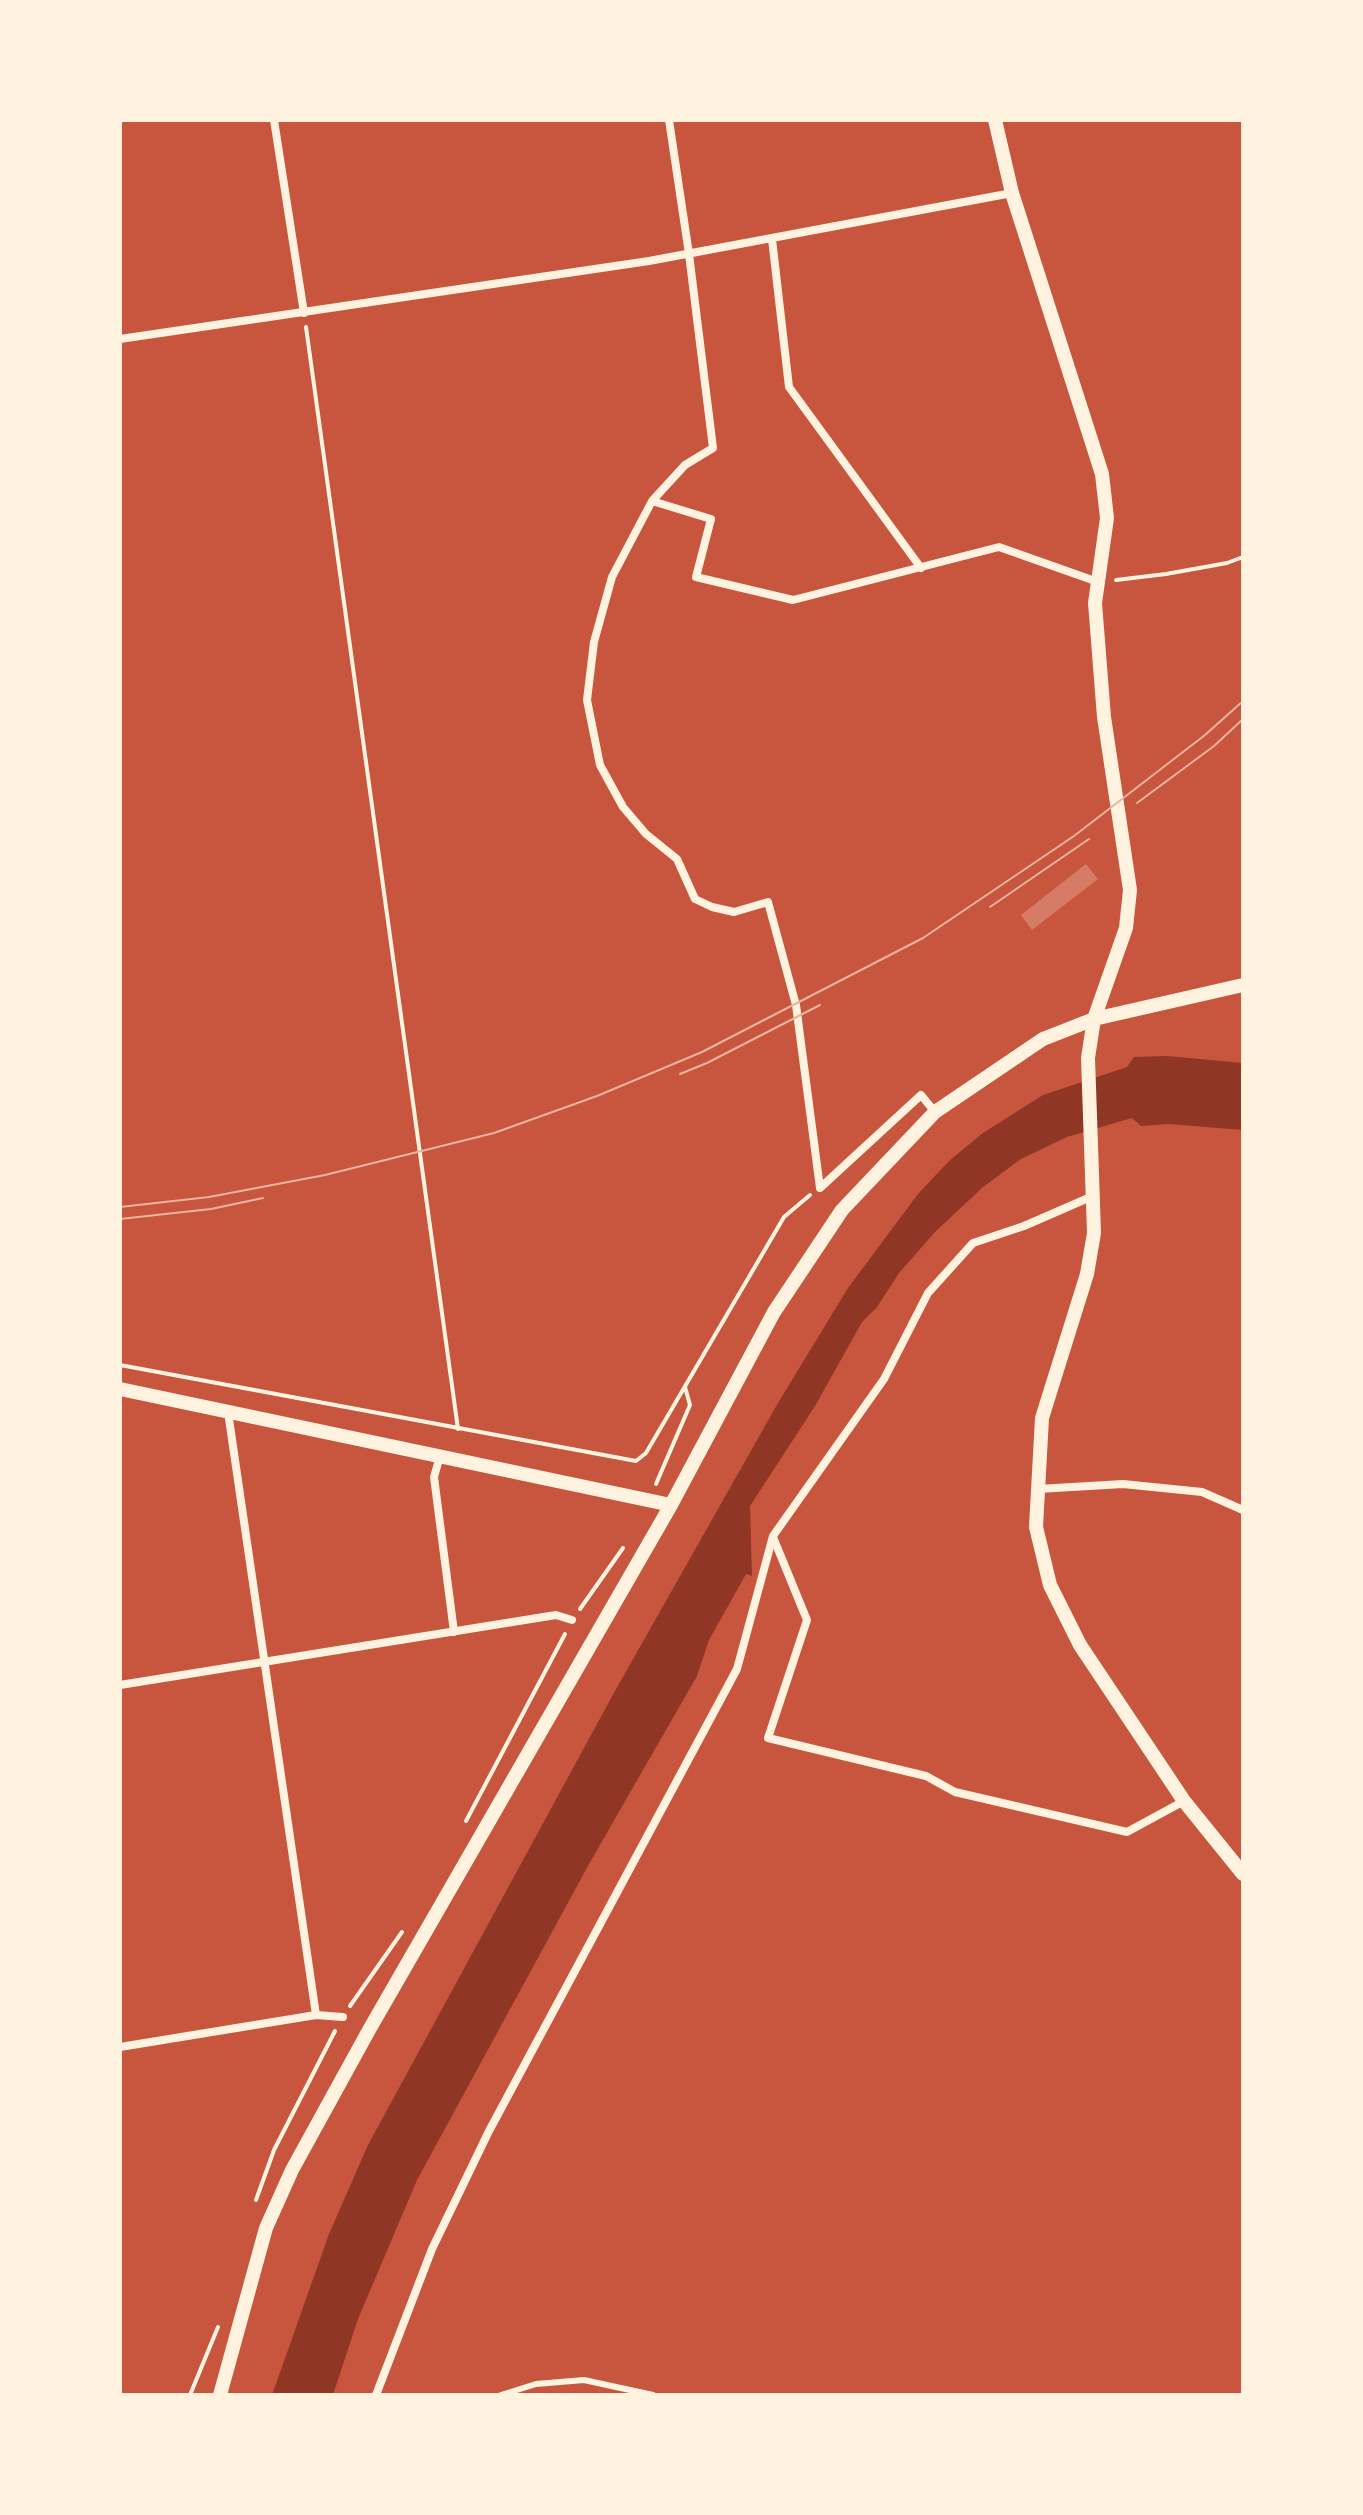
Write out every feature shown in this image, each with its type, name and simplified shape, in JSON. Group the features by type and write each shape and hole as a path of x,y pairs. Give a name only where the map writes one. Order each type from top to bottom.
{"street":[{"path":"274,120 304,313"},
{"path":"669,120 713,448 685,465 652,501 612,577 594,642 587,700 600,765 623,807 646,834 677,859 695,899 734,912 768,902 796,1005 820,1188"},
{"path":"995,120 1012,193 1102,474 1107,518 1095,603 1104,717 1130,890 1126,928 1094,1019 1088,1058 1094,1233 1087,1274 1042,1418 1036,1527 1050,1585 1080,1645 1184,1801 1243,1874"},
{"path":"120,339 689,254 1012,193"},
{"path":"772,239 789,387 921,568"},
{"path":"652,501 711,519 696,577 793,600 999,547 1098,582"},
{"path":"220,2395 266,2228 292,2170 369,2030 671,1505 774,1312 842,1210 935,1112 1043,1039 1094,1019 1243,985"},
{"path":"820,1188 921,1095 935,1112"},
{"path":"376,2395 432,2249 489,2131 737,1669 773,1536 884,1379 928,1293 973,1243 1024,1226 1093,1196"},
{"path":"120,1389 671,1505"},
{"path":"228,1412 316,2015"},
{"path":"440,1456 434,1477 454,1632"},
{"path":"1038,1489 1123,1484 1202,1492 1243,1510"},
{"path":"773,1536 807,1620 768,1738 926,1776 955,1792 1127,1832 1184,1801"},
{"path":"120,1685 556,1615 572,1620"},
{"path":"120,2047 316,2015 343,2017"}],"lane":[{"path":"501,2395 536,2384 584,2380 653,2395"}],"path":[{"path":"304,313 458,1429"},
{"path":"1098,582 1166,574 1227,563 1243,557"},
{"path":"120,1365 636,1461 646,1453 784,1217 820,1188"}],"shaded area":[{"path":"1167,1056 1243,1063 1243,1130 1169,1124 1141,1126 1132,1118 1067,1137 1021,1159 983,1187 935,1232 862,1322 815,1406 750,1506 752,1576 746,1574 709,1640 697,1676 589,1864 417,2180 358,2319 333,2395 272,2395 329,2234 368,2145 615,1691 778,1403 848,1288 918,1194 950,1160 983,1133 1043,1095 1127,1067 1134,1057"}],"building":[{"path":"1086,864 1098,879 1032,930 1021,915"}],"tram line":[{"path":"120,1207 209,1197 325,1175 494,1133 597,1096 702,1052 923,938 1074,836 1205,735 1243,701"},
{"path":"1137,803 1214,746 1243,719"},
{"path":"990,907 1089,839"},
{"path":"680,1074 820,1005"},
{"path":"120,1219 211,1209 263,1198"}]}
